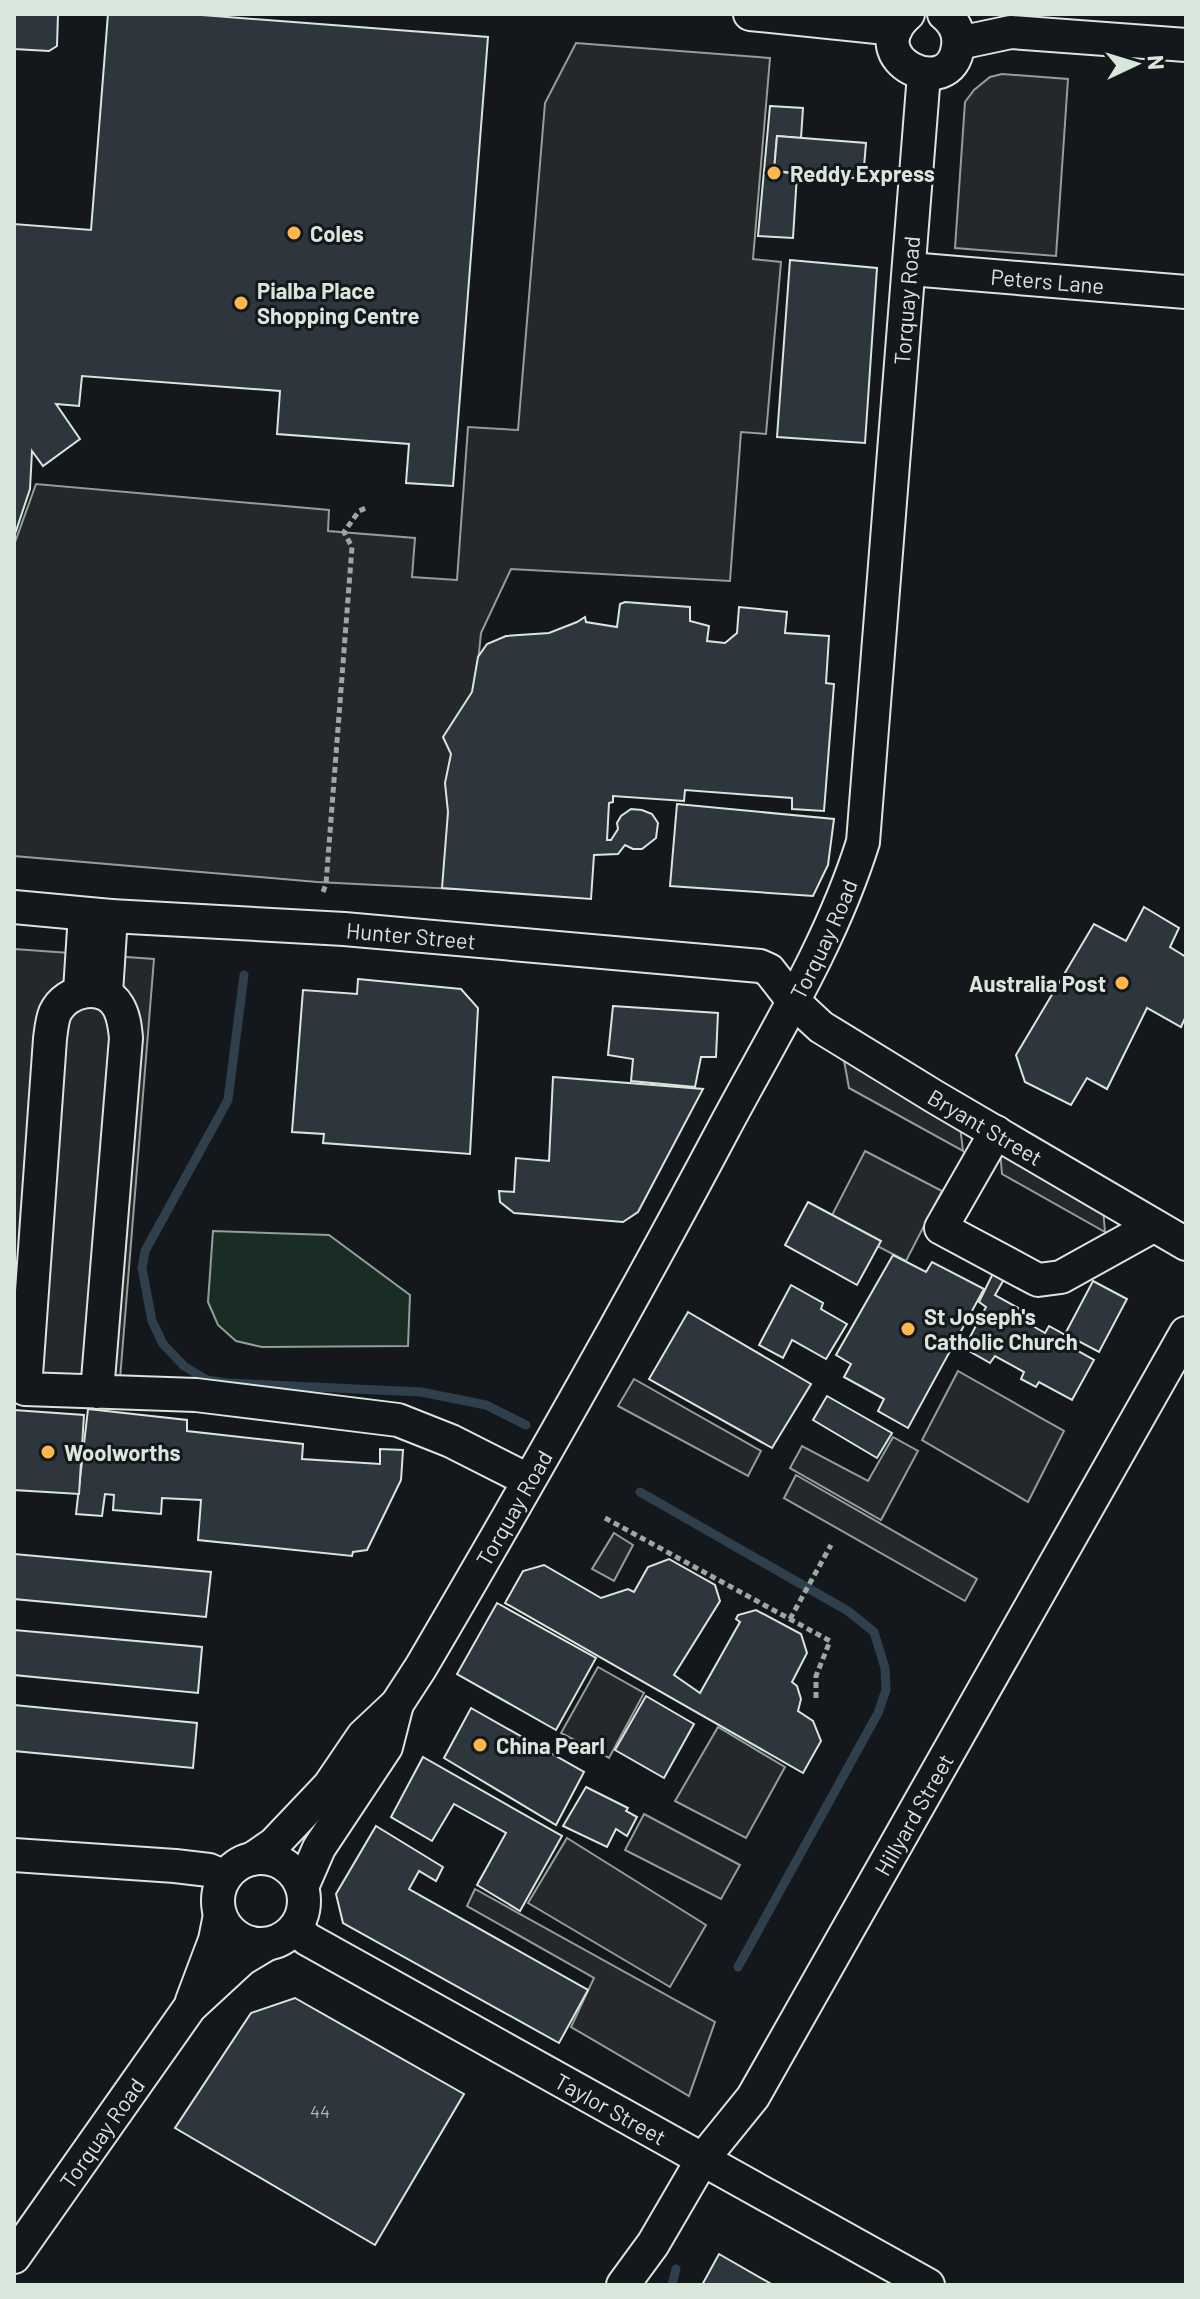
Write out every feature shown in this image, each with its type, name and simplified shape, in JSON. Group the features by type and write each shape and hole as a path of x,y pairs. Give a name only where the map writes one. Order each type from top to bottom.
{"street":[{"path":"750,14 902,21 894,46 897,55 907,69 924,74 933,74 948,66 958,51 954,23 944,14"},
{"path":"959,43 1011,32 1186,45"},
{"name":"Torquay Road","path":"252,1859 274,1844 292,1826 329,1786 363,1736 397,1704 678,1215 793,1001 849,888 863,842 924,74"},
{"name":"Peters Lane","path":"910,269 1186,292"},
{"name":"Hunter Street","path":"14,907 371,931 760,966 769,970 793,1001"},
{"path":"93,992 98,915"},
{"path":"97,1392 126,1038 118,1005 93,992 65,998 54,1014 25,1389 97,1392 196,1395 398,1420 451,1441 528,1480"},
{"name":"Bryant Street","path":"793,1001 821,1027 1186,1244"},
{"path":"996,1132 941,1228 1038,1280 1061,1277 1153,1226"},
{"name":"Hillyard Street","path":"623,2285 653,2244 702,2160 753,2097 1186,1333"},
{"name":"Torquay Road","path":"302,1887 319,1848 386,1747 397,1704"},
{"path":"14,1855 175,1866 209,1870 225,1877"},
{"path":"252,1859 276,1861 296,1876 302,1887 302,1915 296,1927 278,1941 267,1944 252,1944 238,1939 227,1929 220,1915 219,1889 225,1877 241,1862 252,1859"},
{"name":"Torquay Road","path":"190,2007 215,1940 220,1915"},
{"name":"Taylor Street","path":"296,1927 307,1939 928,2285"},
{"name":"Torquay Road","path":"14,2257 190,2007 242,1959 267,1944"}],"path":[{"path":"323,892 352,547 344,532 359,511 366,508"},
{"path":"605,1518 830,1641 816,1676 816,1698"},
{"path":"790,1619 831,1545"}],"green space":[{"path":"213,1231 329,1235 410,1295 408,1346 262,1347 236,1341 218,1325 208,1302"}],"shaded area":[{"path":"576,43 770,58 753,259 781,262 766,434 741,432 730,581 511,569 481,633 455,889 317,882 14,856 14,545 36,484 329,510 328,531 415,538 412,577 457,580 468,427 518,430 545,103"},
{"path":"1002,74 1068,79 1056,256 955,248 965,102 990,77"},
{"path":"14,949 154,959 120,1379 14,1376"},
{"path":"843,1055 960,1126 963,1151 849,1088"},
{"path":"1000,1150 1103,1209 1105,1232 1002,1174"},
{"path":"865,1151 942,1191 906,1261 829,1221"},
{"path":"958,1371 1064,1431 1028,1502 922,1440"},
{"path":"634,1379 761,1451 748,1476 618,1406"},
{"path":"893,1437 918,1451 881,1520 790,1468 802,1446 868,1481"},
{"path":"796,1475 977,1579 965,1601 784,1498"},
{"path":"614,1533 633,1545 614,1581 592,1569"},
{"path":"598,1667 644,1693 609,1758 561,1733"},
{"path":"718,1727 785,1767 746,1838 675,1801"},
{"path":"644,1814 740,1865 721,1899 625,1850"},
{"path":"567,1838 706,1925 670,1987 528,1903"},
{"path":"475,1889 715,2022 689,2096 571,2027 594,1978 467,1906"}],"building":[{"path":"14,14 58,14 57,46 49,51 14,49"},
{"name":"Pialba Place Shopping Centre","path":"108,14 189,14 488,37 453,486 406,483 409,444 277,434 280,391 82,376 79,406 56,404 80,439 43,466 32,451 30,489 14,537 14,224 91,230"},
{"name":"Reddy Express","path":"770,106 803,108 801,138 777,136 774,171 797,174 793,238 758,236"},
{"path":"777,136 866,143 863,179 774,171"},
{"path":"790,260 877,268 865,443 777,437"},
{"path":"620,604 690,607 690,621 709,626 707,641 725,643 737,633 739,607 787,612 785,633 829,636 826,683 834,684 824,811 792,809 792,798 685,790 684,801 613,796 613,802 609,803 607,840 611,840 618,829 621,816 631,809 652,814 658,823 656,838 642,849 625,845 618,854 594,855 591,899 442,888 448,812 445,783 451,754 443,737 472,692 478,657 487,644 506,636 549,633 585,617 586,622 617,627"},
{"path":"677,804 834,819 828,865 813,896 670,886"},
{"name":"Australia Post","path":"1144,907 1179,928 1170,947 1186,957 1186,1016 1181,1027 1147,1008 1107,1089 1087,1078 1071,1105 1025,1082 1016,1055 1094,924 1126,941"},
{"path":"358,979 461,989 478,1008 470,1154 323,1143 324,1134 292,1132 303,990 357,994"},
{"path":"613,1006 718,1013 716,1057 701,1057 695,1087 631,1081 633,1059 608,1055"},
{"path":"553,1077 703,1089 638,1212 623,1222 514,1213 500,1202 499,1191 514,1192 516,1158 549,1161"},
{"path":"808,1202 881,1241 857,1285 785,1245"},
{"name":"St Joseph's Catholic Church","path":"893,1255 926,1272 932,1262 984,1289 908,1428 878,1411 884,1399 844,1377 851,1364 836,1355"},
{"path":"999,1261 1011,1267 995,1295 1020,1309 1017,1317 1045,1333 1049,1326 1067,1336 1064,1343 1094,1360 1072,1400 1039,1382 1036,1387 1021,1379 1024,1372 995,1356 990,1363 964,1348 986,1307 979,1302"},
{"path":"1093,1281 1127,1299 1099,1352 1065,1334"},
{"path":"791,1285 823,1303 821,1309 847,1324 826,1359 792,1340 783,1358 759,1345"},
{"path":"688,1312 811,1384 772,1448 649,1379"},
{"path":"827,1396 892,1433 877,1458 813,1420"},
{"path":"88,1409 187,1420 187,1431 303,1444 302,1459 380,1464 380,1449 403,1450 401,1480 367,1550 353,1552 352,1556 198,1540 201,1500 162,1498 161,1514 113,1510 114,1495 105,1494 102,1516 76,1514"},
{"name":"Woolworths","path":"14,1410 84,1415 79,1494 14,1490"},
{"path":"14,1554 211,1572 206,1617 14,1599"},
{"path":"669,1559 715,1585 720,1601 674,1675 700,1693 740,1622 736,1619 738,1615 756,1610 801,1634 807,1653 792,1682 797,1686 801,1699 798,1711 813,1721 821,1741 803,1773 505,1603 523,1571 544,1565 601,1598 628,1589 634,1592 648,1567"},
{"path":"497,1603 596,1658 556,1730 457,1674"},
{"path":"14,1630 202,1647 198,1693 14,1675"},
{"path":"646,1696 694,1724 664,1778 615,1750"},
{"path":"14,1705 197,1723 193,1768 14,1751"},
{"path":"471,1708 584,1772 556,1825 444,1758"},
{"path":"423,1757 562,1836 520,1911 477,1885 506,1833 454,1804 432,1841 391,1817"},
{"path":"586,1787 628,1808 626,1811 637,1817 627,1836 616,1829 607,1847 563,1826"},
{"path":"376,1826 443,1867 436,1881 419,1871 409,1889 588,1990 559,2043 343,1923 336,1894"},
{"path":"295,1998 464,2094 375,2245 175,2128 251,2013"},
{"path":"719,2254 773,2285 702,2285"}],"waterway":[{"path":"244,975 228,1100 145,1251 142,1268 152,1321 163,1344 184,1366 207,1380 421,1392 486,1405 526,1425"},
{"path":"640,1492 848,1611 874,1632 885,1668 886,1690 878,1713 738,1967"},
{"path":"672,2285 676,2269"}],"place":[{"name":"Reddy Express","path":"774,173"},
{"name":"Coles","path":"294,233"},
{"name":"Pialba Place Shopping Centre","path":"241,303"},
{"name":"Australia Post","path":"1122,983"},
{"name":"St Joseph's Catholic Church","path":"908,1329"},
{"name":"Woolworths","path":"48,1452"},
{"name":"China Pearl","path":"480,1745"}]}
